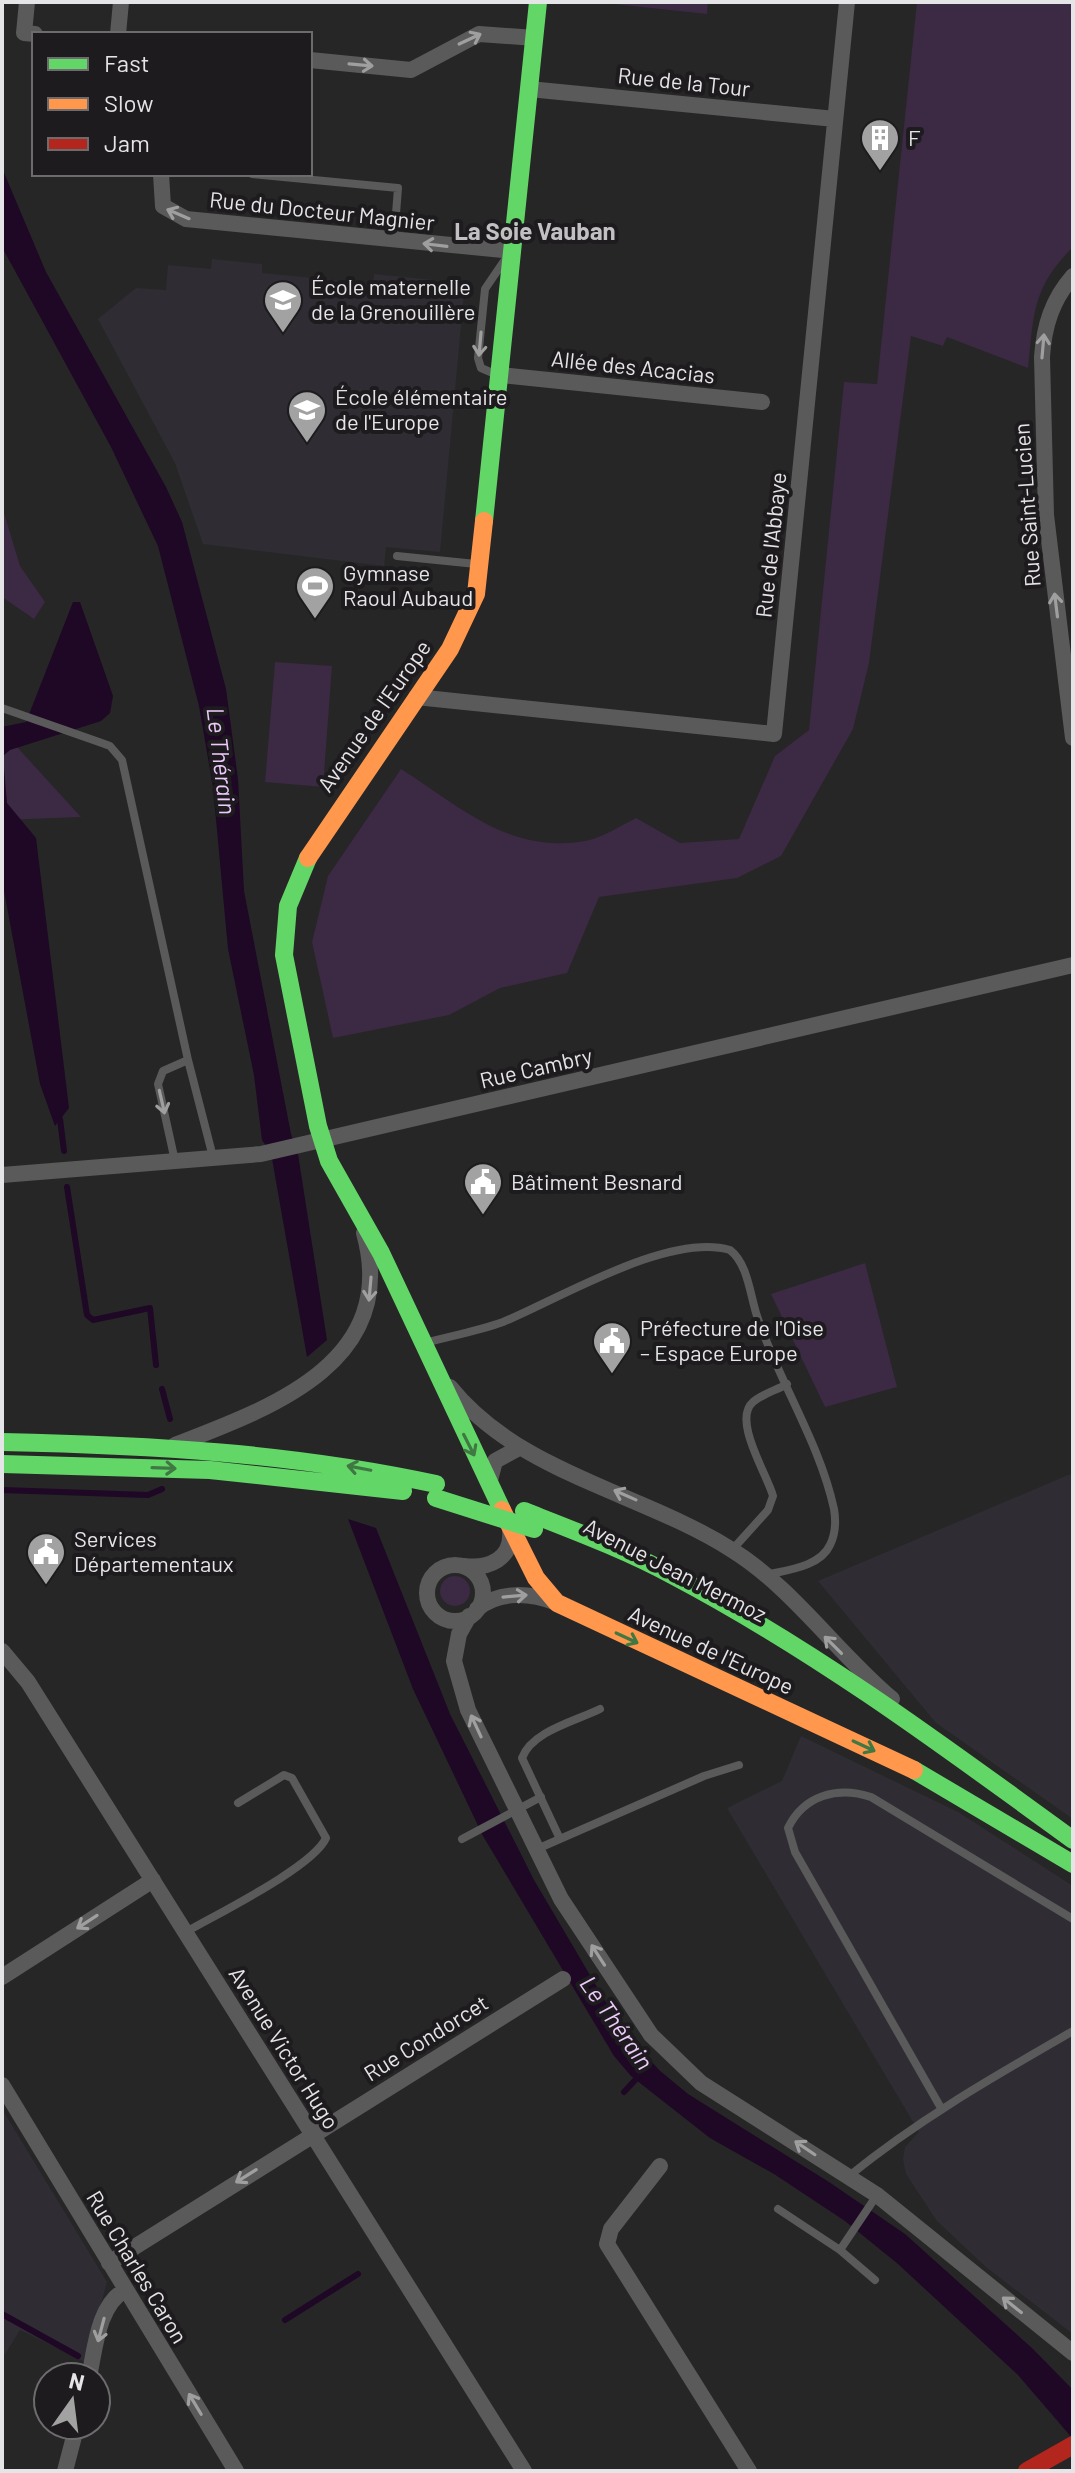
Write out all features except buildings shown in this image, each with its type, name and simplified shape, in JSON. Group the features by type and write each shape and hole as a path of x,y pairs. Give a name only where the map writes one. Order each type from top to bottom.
{"main road":[{"name":"Avenue de l'Europe","path":"538,2 476,594 465,621 313,847 288,906 284,955 322,1141 329,1161 439,1373 510,1530 536,1578 557,1603 930,1777 1073,1863"},
{"name":"Avenue Jean Mermoz","path":"2,1442 174,1445 314,1459 524,1511 613,1546 727,1603 835,1671 1073,1840"},
{"name":"Avenue Jean Mermoz","path":"2,1464 210,1470 436,1491 643,1575 763,1641 992,1799 1073,1863"},
{"path":"1027,2471 1071,2451"},
{"path":"1048,2471 1071,2451"}],"street":[{"path":"27,2 29,33"},
{"path":"118,32 121,2"},
{"name":"Rue de l'Abbaye","path":"416,697 774,734 847,2"},
{"path":"312,60 411,70 479,34 535,38"},
{"name":"Rue de la Tour","path":"529,89 835,119"},
{"name":"Rue du Docteur Magnier","path":"161,176 163,206 176,216 513,251"},
{"name":"Rue Saint-Lucien","path":"1073,276 1053,305 1044,331 1042,357 1046,515 1073,738"},
{"name":"Allée des Acacias","path":"500,375 762,402"},
{"name":"Rue Cambry","path":"2,1175 261,1154 1073,965"},
{"path":"174,1445 295,1390 322,1374 338,1358 360,1324 370,1297 370,1261 358,1212"},
{"name":"Avenue de l'Europe","path":"439,1373 482,1422 519,1448 665,1513 732,1550 766,1575 863,1674 976,1770"},
{"name":"Avenue Jean Mermoz","path":"2,1454 94,1456 174,1445"},
{"path":"489,1484 495,1461 519,1448"},
{"path":"510,1530 507,1550 497,1561 484,1567 448,1566 436,1572 429,1584 427,1598 433,1610 443,1618 456,1620 473,1613 489,1601 518,1595 557,1603"},
{"path":"462,1566 474,1573 481,1584 482,1598 459,1634 455,1653 457,1680 511,1812 536,1850 561,1899 634,2011 670,2057 747,2114 849,2176 874,2200 1073,2353"},
{"name":"Avenue Victor Hugo","path":"2,1652 28,1682 524,2471"},
{"path":"2,1977 153,1880"},
{"name":"Rue Condorcet","path":"109,2263 563,1979"},
{"name":"Rue Charles Caron","path":"2,2085 236,2471"},
{"path":"660,2166 611,2229 607,2244 749,2471"},
{"path":"93,2361 105,2313 114,2298 125,2290"},
{"path":"65,2471 73,2441"}],"lane":[{"path":"273,176 398,188 393,240"},
{"path":"397,556 481,564"},
{"path":"2,708 110,746 126,768 188,1060 213,1157"},
{"path":"175,1161 158,1084 163,1071 188,1060"},
{"path":"424,1343 494,1325 646,1259 722,1248 730,1250 740,1262 761,1327 787,1384 831,1501 835,1530 829,1549 823,1555 805,1565 766,1575"},
{"path":"732,1550 768,1510 773,1496 748,1432 745,1415 755,1400 787,1384"},
{"path":"560,1839 522,1758 525,1749 540,1737 600,1709"},
{"path":"536,1850 704,1776 739,1765"},
{"path":"185,1932 301,1864 323,1846 326,1838 292,1778 284,1775 238,1803"},
{"path":"941,2108 795,1852 788,1828 794,1816 816,1797 848,1789 871,1797 1073,1919"},
{"path":"462,1839 541,1797"},
{"path":"849,2176 899,2136 941,2108 1073,2031"},
{"path":"840,2250 874,2200"},
{"path":"778,2209 840,2250 875,2280"}],"shaded area":[{"path":"595,2 708,2 707,14"},
{"path":"917,2 1073,2 1073,247 1050,275 1037,302 1028,368 947,337 943,346 911,336 869,663 853,729 781,856 737,878 599,897 567,973 500,988 449,1015 333,1038 312,942 328,876 401,769 487,824 533,841 585,841 636,818 680,843 739,839 775,756 809,730 844,382 877,384"},
{"name":"École élémentaire de l'Europe","path":"212,259 262,264 262,273 373,284 374,274 434,280 433,290 464,293 440,552 386,547 384,566 203,544 175,463 98,319 136,288 166,290 168,265 211,269"},
{"path":"2,506 20,566 45,602 34,619 2,597"},
{"path":"275,662 332,666 323,787 265,782"},
{"path":"2,741 18,748 81,817 2,820"},
{"path":"865,1263 897,1387 825,1407 771,1294"},
{"path":"1073,1473 1073,1819 936,1723 818,1581"},
{"path":"455,1576 466,1580 470,1591 466,1602 455,1606 444,1602 440,1591 444,1580"},
{"path":"801,1736 958,1812 1073,1886 1073,2334 986,2267 937,2221 906,2174 903,2159 905,2147 919,2132 727,1808 782,1781"},
{"path":"2,2109 107,2282 85,2361 20,2330 2,2359"}],"water":[{"name":"Le Thérain","path":"2,168 46,272 166,487 182,522 226,689 238,779 244,891 291,1134 298,1154 327,1340 307,1357 271,1153 262,1140 254,1075 228,949 213,787 199,706 158,546 111,447 2,247"},
{"path":"73,602 80,602 113,696 110,713 101,721 10,750 3,756 7,803 36,838 69,1108 55,1126 40,1084 2,880 2,727 26,722"},
{"name":"Le Thérain","path":"348,1519 376,1528 450,1714 534,1880 620,2026 659,2070 688,2094 829,2182 905,2234 1033,2349 1073,2390 1073,2439 1018,2375 898,2264 845,2221 774,2174 710,2138 631,2076 614,2056 483,1836 413,1689"}],"waterway":[{"path":"60,1119 64,1151"},
{"path":"67,1187 87,1315 93,1320 150,1308 156,1365"},
{"path":"162,1389 170,1419"},
{"path":"2,1490 148,1495 162,1489"},
{"name":"Le Thérain","path":"624,2092 639,2076"},
{"path":"285,2320 358,2274"},
{"path":"2,2314 78,2356"}],"traffic: fast":[{"path":"484,521 538,2"},
{"path":"308,858 288,906 284,955 318,1126 329,1161 381,1253 502,1510"},
{"path":"2,1442 220,1452 328,1465 436,1484"},
{"path":"2,1464 210,1470 403,1491"},
{"path":"436,1498 534,1529"},
{"path":"524,1511 600,1541 727,1605 878,1701 1073,1840"},
{"path":"914,1770 1073,1864"}],"traffic: slow":[{"path":"308,858 450,649 476,594 484,521"},
{"path":"502,1510 536,1578 557,1603 914,1770"}],"traffic: jam":[{"path":"1027,2471 1073,2445"}],"place":[{"name":"F","path":"880,172"},
{"name":"École maternelle de la Grenouillère","path":"283,334"},
{"name":"École élémentaire de l'Europe","path":"307,444"},
{"name":"Gymnase Raoul Aubaud","path":"315,620"},
{"name":"Bâtiment Besnard","path":"483,1216"},
{"name":"Préfecture de l'Oise – Espace Europe","path":"612,1375"},
{"name":"Services Départementaux","path":"46,1586"}],"district":[{"name":"La Soie Vauban","path":"535,232"}]}
